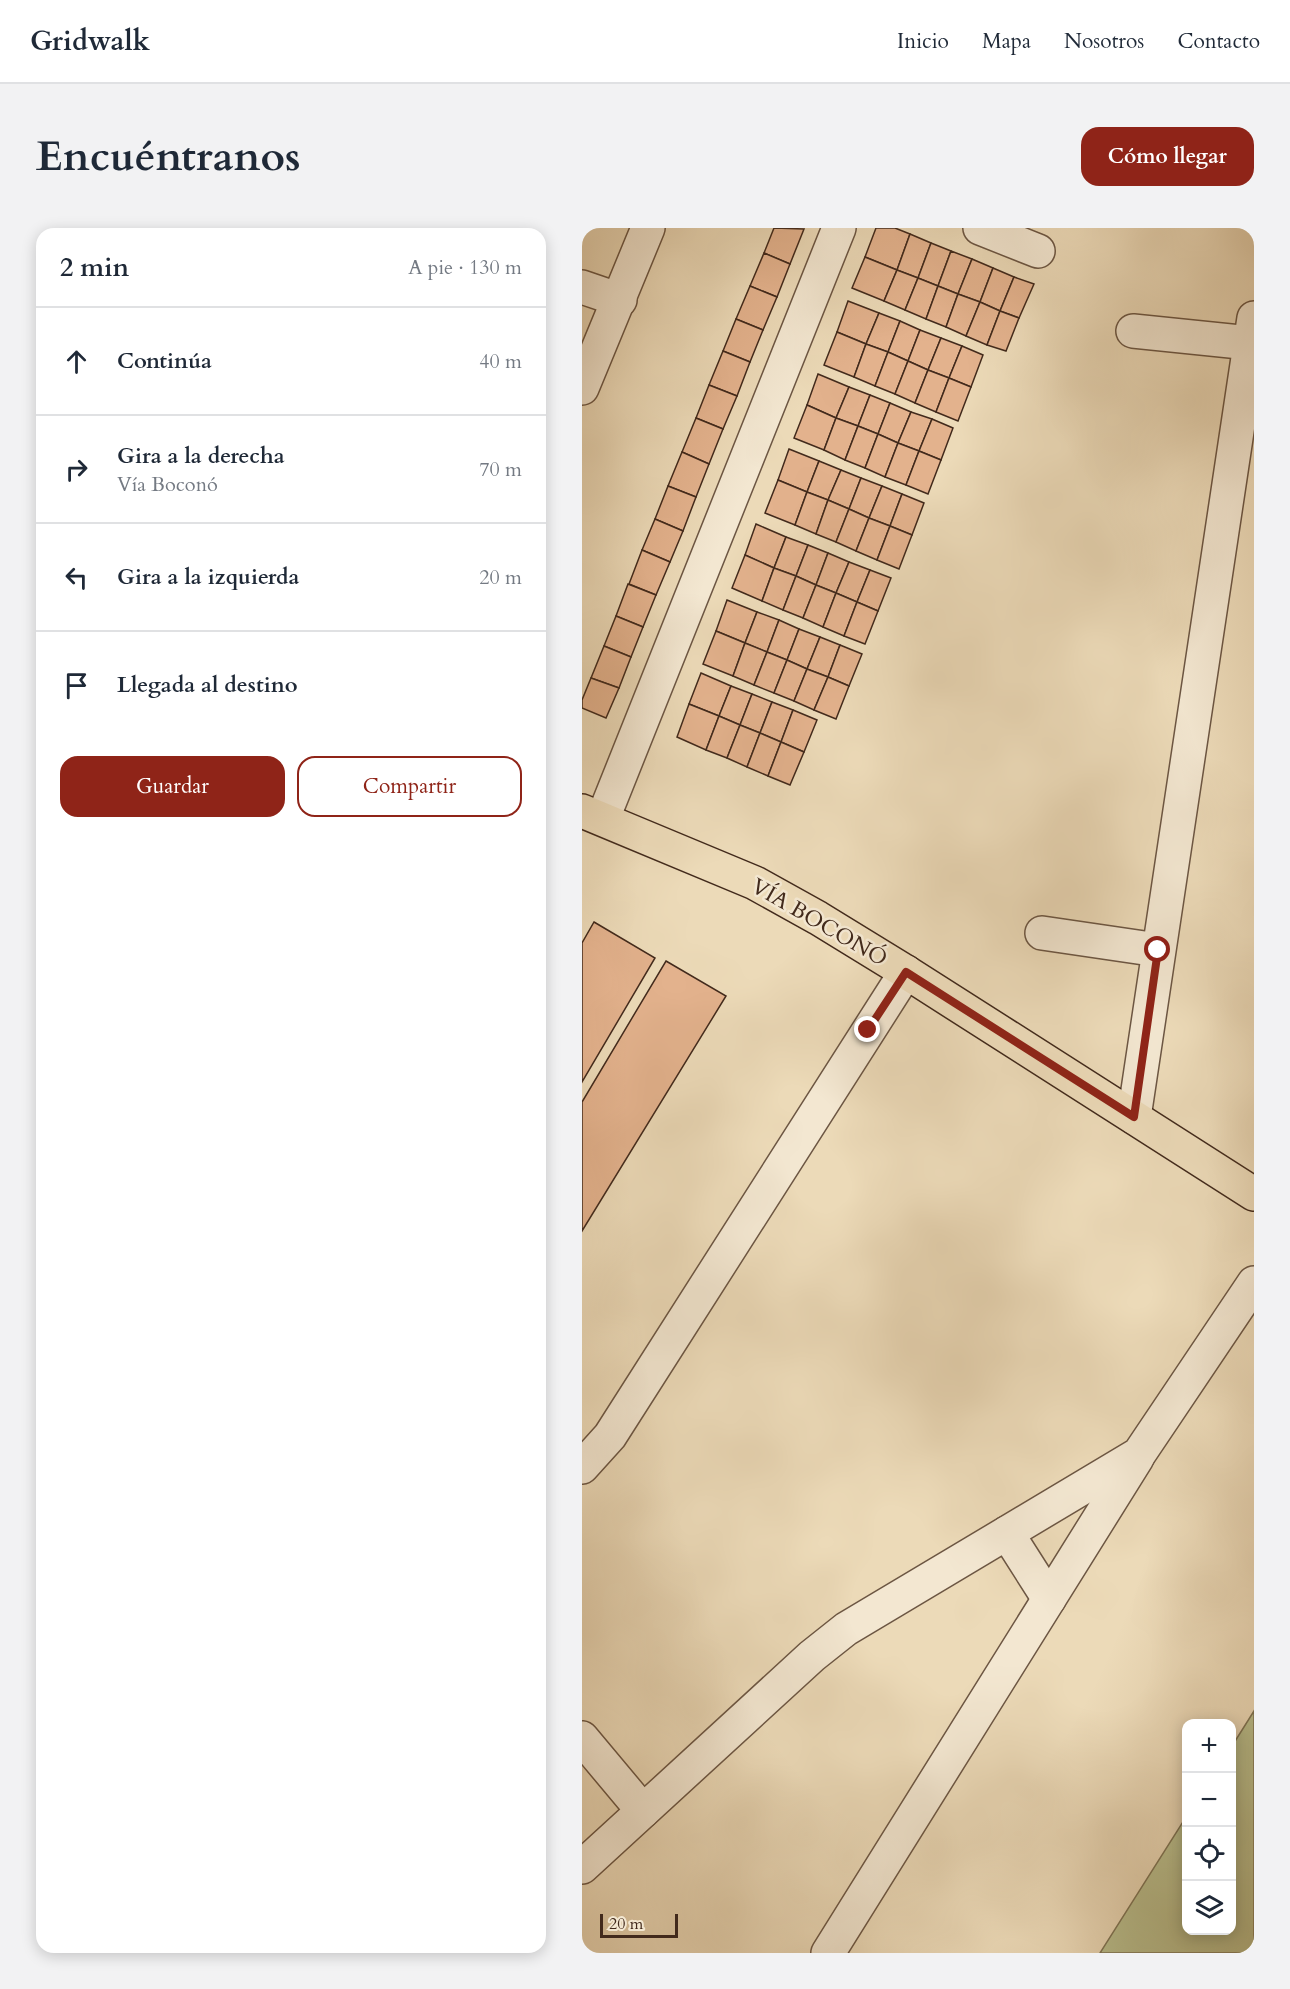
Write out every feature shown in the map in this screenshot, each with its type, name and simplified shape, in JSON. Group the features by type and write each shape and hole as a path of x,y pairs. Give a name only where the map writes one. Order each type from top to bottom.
{"main road":[{"name":"VÍA BOCONÓ","path":"593,815 755,884 818,918 1254,1194"}],"street":[{"path":"582,388 648,228"},
{"path":"593,815 839,228"},
{"path":"980,228 1038,251"},
{"path":"582,287 620,300"},
{"path":"1133,331 1252,330 1134,1117"},
{"path":"1042,933 1158,950"},
{"path":"582,1467 610,1436 906,972"},
{"path":"828,1953 1139,1454 1254,1283"},
{"path":"582,1867 812,1656 846,1629 1139,1454"},
{"path":"1007,1533 1049,1599"},
{"path":"582,1738 643,1811"}],"green space":[{"path":"1254,1711 1254,1953 1100,1953 1182,1823 1182,1935 1236,1935 1236,1740"}],"building":[{"path":"774,228 804,229 790,264 764,253"},
{"path":"876,228 895,228 910,234 897,270 865,257"},
{"path":"910,234 931,243 918,278 897,270"},
{"path":"931,243 951,251 938,286 918,278"},
{"path":"951,251 972,259 958,294 938,286"},
{"path":"764,253 790,264 777,297 750,286"},
{"path":"865,257 897,270 884,301 852,288"},
{"path":"972,259 993,268 980,302 958,294"},
{"path":"993,268 1014,277 1000,311 980,302"},
{"path":"897,270 918,278 905,310 884,301"},
{"path":"1014,277 1034,284 1019,318 1000,311"},
{"path":"918,278 938,286 926,319 905,310"},
{"path":"750,286 777,297 763,330 736,319"},
{"path":"938,286 958,294 946,327 926,319"},
{"path":"958,294 980,302 966,336 946,327"},
{"path":"848,301 879,313 866,344 837,332"},
{"path":"980,302 1000,311 987,345 966,336"},
{"path":"1000,311 1019,318 1006,351 987,345"},
{"path":"879,313 900,321 888,352 866,344"},
{"path":"736,319 763,330 750,362 723,351"},
{"path":"900,321 920,330 908,361 888,352"},
{"path":"920,330 941,338 928,370 908,361"},
{"path":"837,332 866,344 854,377 824,365"},
{"path":"941,338 962,346 949,378 928,370"},
{"path":"866,344 888,352 875,386 854,377"},
{"path":"962,346 983,355 971,387 949,378"},
{"path":"723,351 750,362 737,396 709,385"},
{"path":"888,352 908,361 895,394 875,386"},
{"path":"908,361 928,370 915,403 895,394"},
{"path":"928,370 949,378 936,412 915,403"},
{"path":"818,374 849,387 836,418 807,405"},
{"path":"949,378 971,387 958,421 936,412"},
{"path":"709,385 737,396 723,429 696,418"},
{"path":"849,387 870,395 858,426 836,418"},
{"path":"870,395 890,403 878,434 858,426"},
{"path":"890,403 911,412 898,443 878,434"},
{"path":"807,405 836,418 824,450 794,438"},
{"path":"911,412 932,419 919,451 898,443"},
{"path":"696,418 723,429 709,464 682,452"},
{"path":"836,418 858,426 845,460 824,450"},
{"path":"932,419 953,428 941,460 919,451"},
{"path":"858,426 878,434 865,468 845,460"},
{"path":"878,434 898,443 885,477 865,468"},
{"path":"898,443 919,451 906,485 885,477"},
{"path":"789,449 819,461 807,492 778,480"},
{"path":"919,451 941,460 928,494 906,485"},
{"path":"682,452 709,464 696,497 668,486"},
{"path":"819,461 841,470 828,500 807,492"},
{"path":"841,470 861,478 849,509 828,500"},
{"path":"861,478 882,486 869,518 849,509"},
{"path":"778,480 807,492 795,525 765,513"},
{"path":"668,486 696,497 683,531 655,519"},
{"path":"882,486 902,494 890,526 869,518"},
{"path":"807,492 828,500 816,534 795,525"},
{"path":"902,494 924,503 912,535 890,526"},
{"path":"828,500 849,509 836,542 816,534"},
{"path":"849,509 869,518 856,551 836,542"},
{"path":"869,518 890,526 877,560 856,551"},
{"path":"655,519 683,531 670,562 642,550"},
{"path":"756,524 786,537 774,568 745,555"},
{"path":"890,526 912,535 899,569 877,560"},
{"path":"786,537 808,545 796,576 774,568"},
{"path":"808,545 828,553 816,585 796,576"},
{"path":"642,550 670,562 656,595 629,584"},
{"path":"828,553 849,562 836,593 816,585"},
{"path":"745,555 774,568 762,601 732,588"},
{"path":"849,562 870,570 857,602 836,593"},
{"path":"774,568 796,576 783,610 762,601"},
{"path":"870,570 891,578 878,611 857,602"},
{"path":"796,576 816,585 803,618 783,610"},
{"path":"628,584 656,595 643,627 616,616"},
{"path":"816,585 836,593 823,627 803,618"},
{"path":"836,593 857,602 844,636 823,627"},
{"path":"727,600 757,612 745,643 716,631"},
{"path":"857,602 878,611 865,644 844,636"},
{"path":"757,612 779,620 767,652 745,643"},
{"path":"616,616 643,627 631,657 604,646"},
{"path":"779,620 799,629 787,660 767,652"},
{"path":"799,629 820,637 807,669 787,660"},
{"path":"716,631 745,643 733,676 703,664"},
{"path":"820,637 840,645 828,677 807,669"},
{"path":"745,643 767,652 754,685 733,676"},
{"path":"840,645 862,654 849,686 828,677"},
{"path":"604,646 631,657 619,688 591,678"},
{"path":"767,652 787,660 774,693 754,685"},
{"path":"787,660 807,669 794,701 774,693"},
{"path":"807,669 828,677 814,710 794,701"},
{"path":"701,673 731,686 719,716 689,704"},
{"path":"828,677 849,686 836,719 814,710"},
{"path":"591,678 619,688 606,718 582,708 582,700"},
{"path":"731,686 752,694 740,725 719,716"},
{"path":"752,694 772,702 760,733 740,725"},
{"path":"772,702 793,710 781,742 760,733"},
{"path":"689,704 719,716 706,750 677,737"},
{"path":"793,710 817,720 804,752 781,742"},
{"path":"719,716 740,725 727,758 706,750"},
{"path":"740,725 760,733 747,767 727,758"},
{"path":"760,733 781,742 768,776 747,767"},
{"path":"781,742 804,752 790,785 768,776"},
{"path":"594,922 655,958 582,1082 582,943"},
{"path":"666,961 726,996 582,1231 582,1102"}],"route":[{"path":"868,1030 906,972 1134,1117 1158,950"}]}
